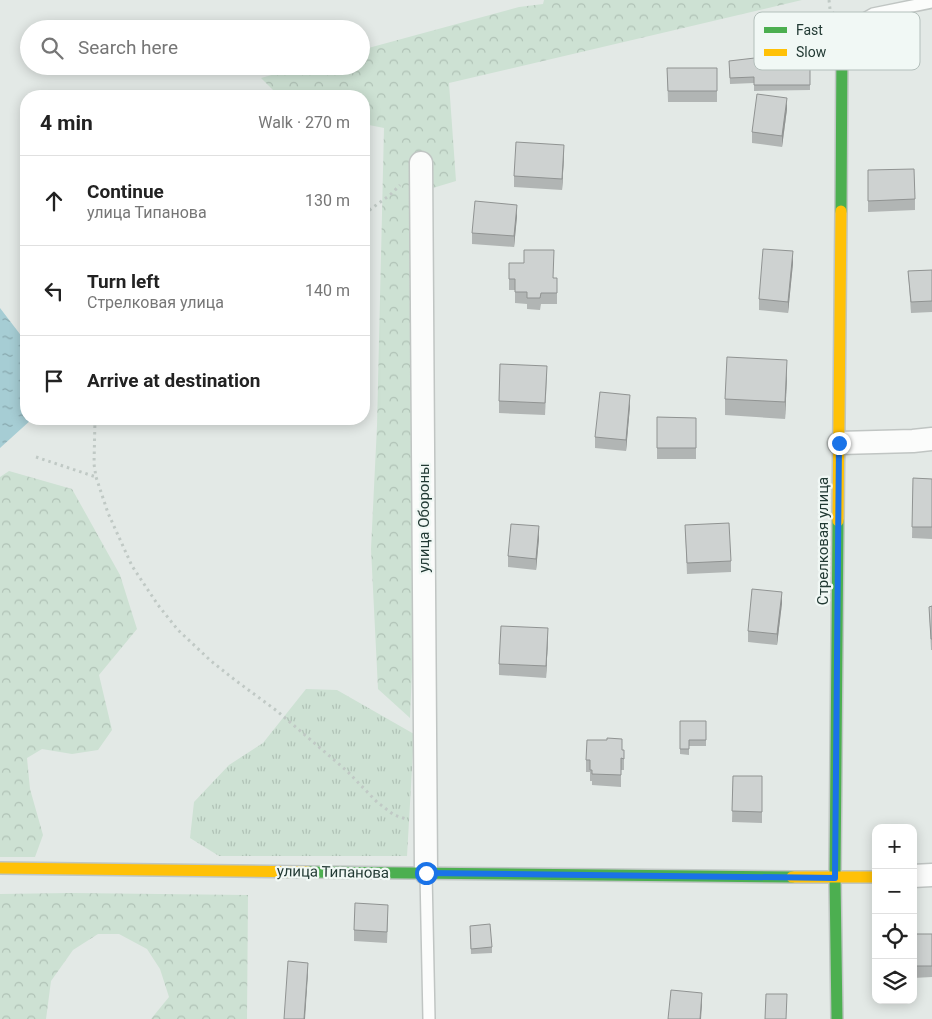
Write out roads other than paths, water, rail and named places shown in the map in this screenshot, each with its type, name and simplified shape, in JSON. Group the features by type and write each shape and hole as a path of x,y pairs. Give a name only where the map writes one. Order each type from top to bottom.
{"street":[{"name":"Стрелковая улица","path":"837,1019 835,878 842,70"},
{"name":"улица Обороны","path":"421,163 426,873"},
{"path":"839,443 932,439"},
{"name":"улица Типанова","path":"0,868 872,877"},
{"path":"917,876 932,875"}],"lane":[{"path":"883,12 932,2"},
{"path":"426,873 429,1019"}],"water":[{"path":"0,308 20,334 20,425 25,425 0,448"}]}
